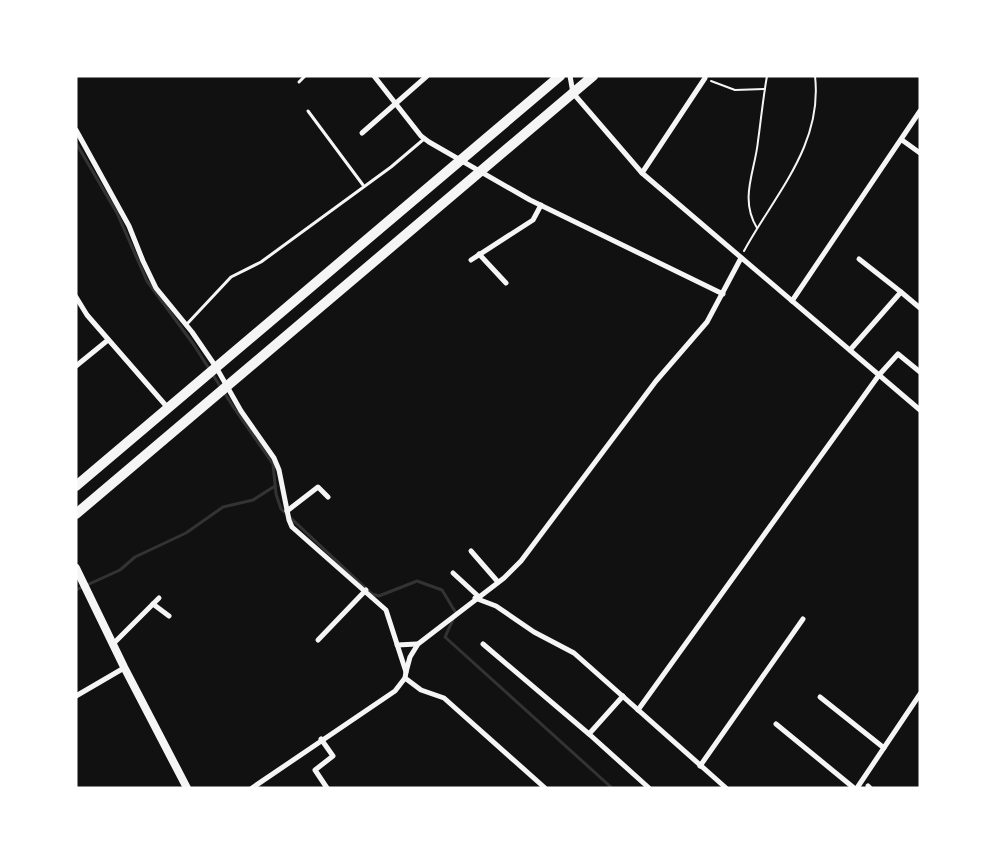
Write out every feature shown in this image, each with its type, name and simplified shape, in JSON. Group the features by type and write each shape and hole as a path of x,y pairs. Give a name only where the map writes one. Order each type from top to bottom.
{"main road":[{"path":"76,514 594,76"},
{"path":"76,486 460,161 555,78"}],"street":[{"path":"374,76 424,139 541,205 723,294"},
{"path":"362,132 427,76"},
{"path":"570,76 573,94 642,174 920,410"},
{"path":"642,174 705,78"},
{"path":"792,301 920,111"},
{"path":"77,131 129,226 148,274 156,288 186,324 216,368 241,411 274,458 279,470 292,527 366,590 386,610 405,675 421,690 444,698 545,788"},
{"path":"902,140 920,154"},
{"path":"471,260 533,220 541,205"},
{"path":"479,254 506,283"},
{"path":"252,788 321,739 395,691 405,675 410,657 418,644 476,597 498,582 521,561 656,381 707,322 741,258"},
{"path":"859,260 920,308"},
{"path":"850,350 901,292"},
{"path":"76,297 87,315 168,408"},
{"path":"76,366 108,340"},
{"path":"638,710 879,375 898,354 920,372"},
{"path":"287,511 318,486 328,496"},
{"path":"471,551 498,582"},
{"path":"76,568 124,668 187,788"},
{"path":"453,573 476,597 496,606 534,632 574,653 726,788"},
{"path":"318,640 366,590"},
{"path":"113,644 159,598"},
{"path":"153,604 169,616"},
{"path":"700,766 803,618"},
{"path":"397,645 418,644"},
{"path":"483,644 649,788"},
{"path":"76,696 124,668"},
{"path":"776,724 855,788 920,694"},
{"path":"588,734 623,696"},
{"path":"820,697 884,748"},
{"path":"321,739 333,756 315,770 327,788"}],"lane":[{"path":"298,82 305,76"},
{"path":"308,112 363,185"},
{"path":"186,324 231,277 261,262 363,185 391,167 424,139"}],"path":[{"path":"757,228 749,210 748,185 758,143 767,76"},
{"path":"741,258 806,147 816,106 815,76"},
{"path":"705,78 735,90 765,89"}],"waterway":[{"path":"76,143 117,213 147,281 194,345 234,408 273,464 276,494 281,509 372,594 379,596 417,581 442,590 456,613 445,637 612,788"},
{"path":"76,590 120,570 135,557 186,533 223,507 253,500 275,486"}]}
